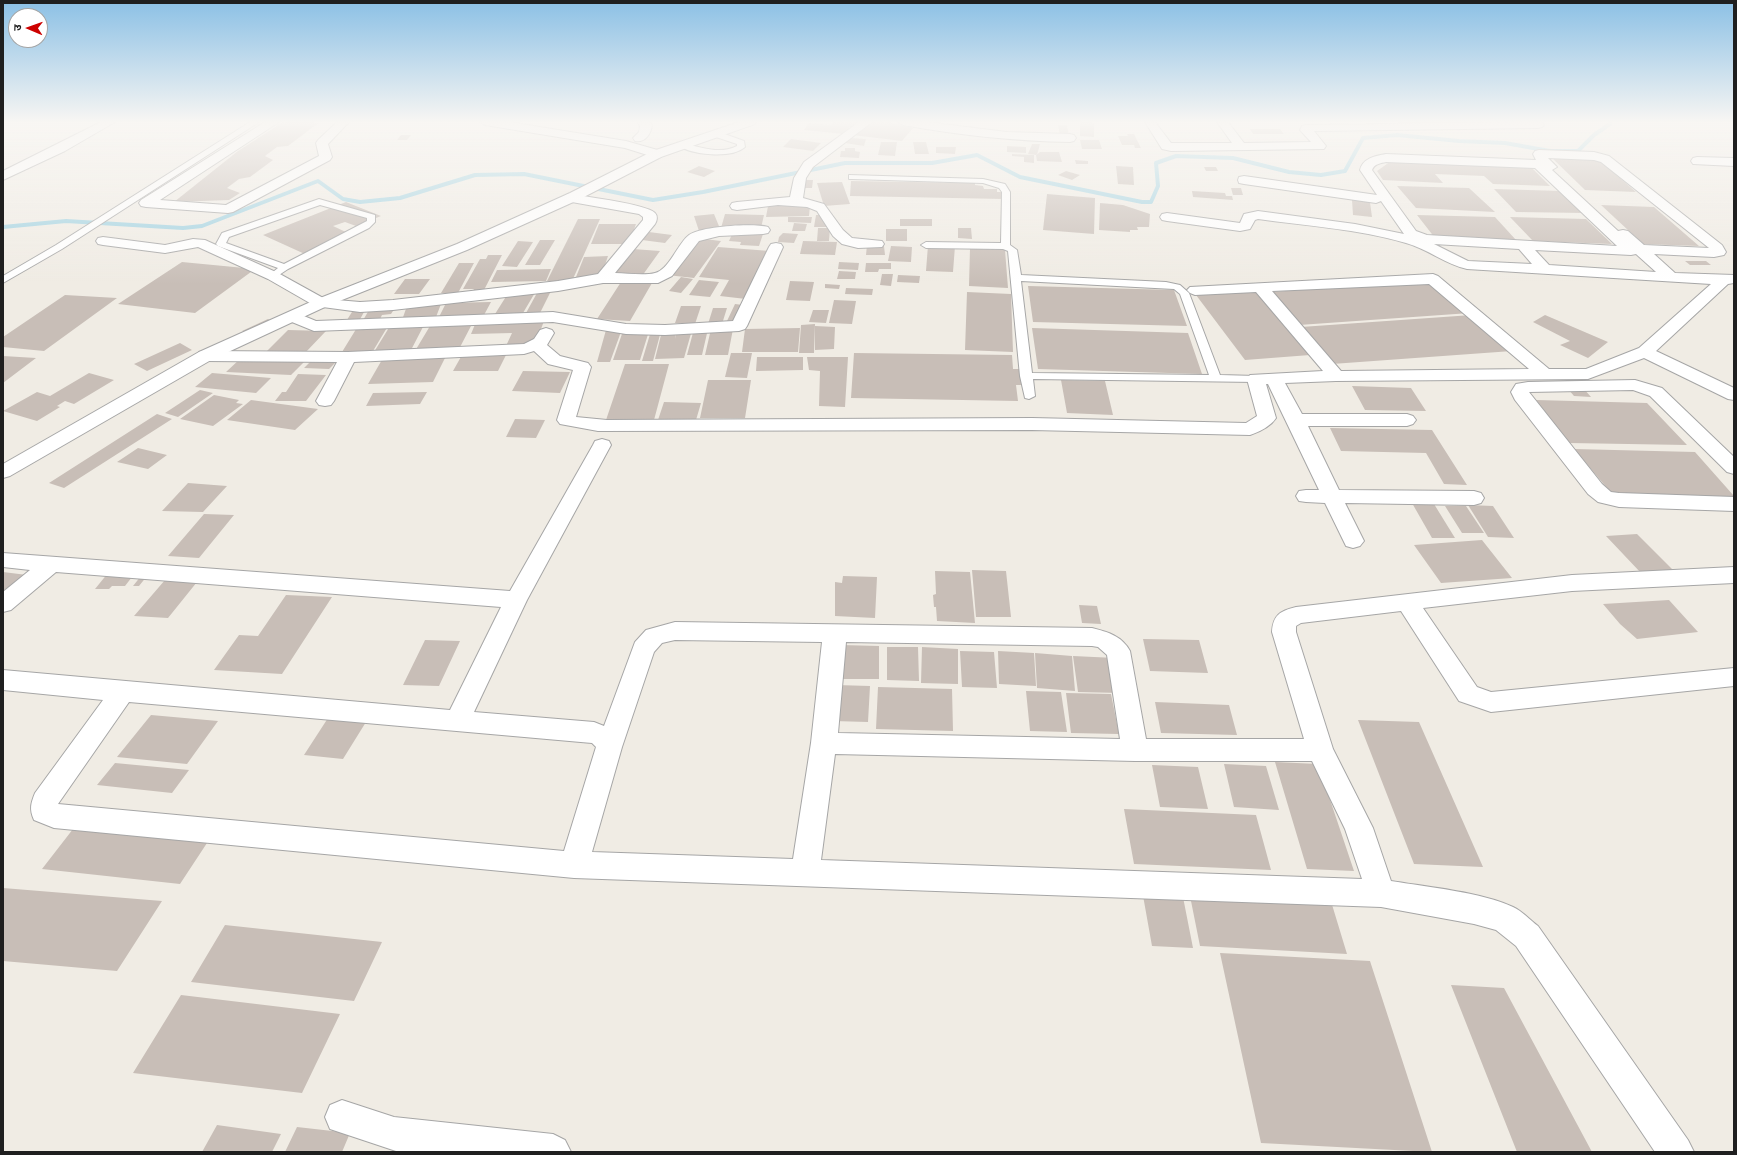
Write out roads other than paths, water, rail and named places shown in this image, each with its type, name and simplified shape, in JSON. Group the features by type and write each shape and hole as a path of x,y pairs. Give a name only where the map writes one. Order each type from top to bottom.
{"street":[{"path":"189,176 146,203 228,208 290,176"},
{"path":"3,472 205,356 322,303 462,247 573,197 612,176"},
{"path":"796,201 801,176"},
{"path":"1370,176 1411,234 1425,239 1631,251 1551,176"},
{"path":"1561,176 1670,276"},
{"path":"1626,176 1717,248 1719,252 1640,249"},
{"path":"1244,180 1310,206 1421,242 1452,260 1467,265 1729,279"},
{"path":"573,197 643,211 650,215 650,221 603,278"},
{"path":"1167,217 1240,227 1245,226 1249,217 1252,215 1310,206 1376,199"},
{"path":"737,206 796,201 807,202 821,208 841,238 848,242 877,244"},
{"path":"103,241 165,249 200,243 273,276 322,303 360,307 393,305 558,286 603,278 663,277 694,238 700,235 732,231 763,230"},
{"path":"1523,245 1544,269"},
{"path":"293,317 314,326 553,317 626,329 665,330 739,326 776,247"},
{"path":"1196,290 1433,278 1546,374"},
{"path":"1729,279 1645,352 1593,380 1528,387 1522,388 1520,392 1521,396 1595,489 1605,497 1619,500 1734,504"},
{"path":"205,356 348,357 524,349 538,346 543,342 553,317 558,286"},
{"path":"1260,287 1336,376"},
{"path":"538,346 554,360 582,367 566,420 581,424 611,426 631,424 1024,424 1250,429 1267,418 1256,379 1336,376 1546,374 1636,385 1656,392 1734,468"},
{"path":"1645,352 1734,395"},
{"path":"325,401 348,357"},
{"path":"1274,378 1296,420 1353,541"},
{"path":"1296,420 1407,420"},
{"path":"457,722 516,600 602,445"},
{"path":"1306,496 1474,498"},
{"path":"3,560 516,600"},
{"path":"3,604 51,564"},
{"path":"1381,893 1359,828 1320,750 1284,632 1284,622 1296,615 1572,583 1734,575"},
{"path":"1407,602 1468,694 1491,702 1734,677"},
{"path":"574,865 609,747 642,648 654,636 674,631 1092,637 1105,640 1118,652 1135,750"},
{"path":"805,872 824,743 835,633"},
{"path":"3,680 457,722 594,733 606,738 609,747"},
{"path":"123,692 45,801 44,811 54,816 574,865 1381,893 1474,910 1504,918 1527,936 1676,1152"},
{"path":"824,743 1135,750 1320,750"},
{"path":"342,1117 394,1134 554,1152"}],"lane":[{"path":"3,280 171,176"},
{"path":"852,177 984,181 1002,186 1006,192 1005,246"},
{"path":"273,276 285,267 366,226 371,222 372,217 319,202 225,235 222,240 221,244 285,267"},
{"path":"926,244 1005,246 1012,250 1029,396"},
{"path":"1016,278 1166,285 1177,287 1184,294 1215,377"},
{"path":"1026,376 1215,377 1256,379"}],"waterway":[{"path":"3,227 66,221 183,228 202,226 318,181 343,199 360,202 400,198 472,176"},
{"path":"533,176 653,200 703,192 782,176"},
{"path":"1018,176 1142,202 1151,202 1158,186 1157,176"}]}
